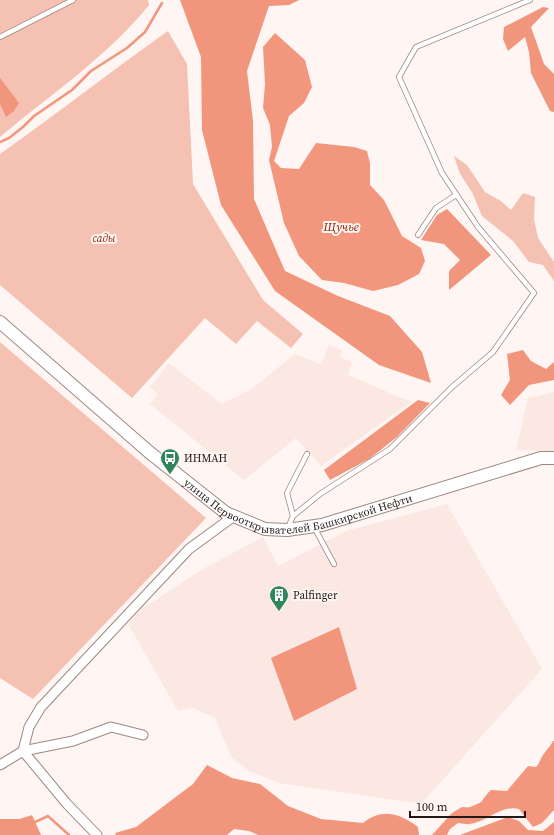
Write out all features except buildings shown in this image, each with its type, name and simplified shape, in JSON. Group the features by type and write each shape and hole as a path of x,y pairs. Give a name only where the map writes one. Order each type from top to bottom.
{"street":[{"name":"улица Первооткрывателей Башкирской Нефти","path":"0,322 149,452 226,513 265,529 287,530 314,527 541,458 554,458"},
{"path":"23,751 29,727 41,707 189,549 234,516"},
{"path":"0,765 23,751 73,742 111,727 143,735"},
{"path":"23,751 67,804 97,835"}],"lane":[{"path":"0,37 73,0"},
{"path":"287,530 293,516 320,494 390,449 451,388 493,352 534,293 478,227 442,173 399,77 416,47 518,2 530,0"},
{"path":"418,236 436,208 456,195"},
{"path":"293,516 287,493 307,454"},
{"path":"314,527 334,564"}],"shaded area":[{"path":"180,0 299,0 289,5 269,6 247,71 253,121 254,199 285,271 338,296 390,316 422,352 431,383 379,365 275,291 221,205 202,130 201,57"},
{"path":"543,7 549,8 531,27 544,64 554,74 554,112 550,111 531,73 529,52 525,37 508,51 503,39 504,27"},
{"path":"0,78 19,103 14,111 6,117 0,104"},
{"path":"447,209 491,255 449,290 449,271 460,260 444,244 421,240 437,215"},
{"path":"329,345 342,350 340,357 352,362 348,375 411,402 321,466 296,438 244,480 150,404 158,394 150,387 169,363 222,404 251,389 295,354 321,364"},
{"path":"523,350 531,361 546,369 554,362 554,380 529,385 510,405 501,395 510,380 507,354"},
{"path":"554,392 554,451 516,450 528,398"},
{"path":"418,400 430,403 397,437 369,459 330,480 324,470"},
{"path":"447,504 542,669 421,804 279,783 249,771 231,757 215,718 193,708 178,711 128,624 140,610 201,570 263,537 278,566 346,531"},
{"path":"339,627 357,689 294,721 271,658"},
{"path":"207,765 232,778 260,784 288,806 321,819 363,823 377,815 390,814 404,818 418,827 419,835 258,835 249,831 234,829 227,835 116,835 115,833 136,827 193,784"},
{"path":"32,815 41,835 0,835 0,819 20,819"},
{"path":"508,817 519,821 528,830 543,831 554,822 554,835 460,835"}],"green space":[{"path":"0,0 148,0 149,5 133,24 97,58 0,137"},
{"name":"сады","path":"168,31 187,64 193,184 263,300 303,334 291,348 257,321 236,344 205,318 132,398 0,285 0,154"},
{"path":"454,156 467,165 485,192 501,201 511,210 523,193 535,197 534,219 538,238 554,262 554,281 543,265 529,262 513,241 482,216 472,192 460,174"},
{"path":"0,342 206,518 33,699 0,678"}],"water":[{"name":"Щучье","path":"275,33 305,60 312,87 304,103 289,116 274,161 281,168 299,169 316,143 354,147 367,151 370,163 370,185 384,200 402,236 421,248 425,261 419,274 398,285 373,291 344,283 322,280 299,256 284,223 269,160 272,147 270,125 263,108 265,84 263,47"},
{"path":"553,741 554,810 542,823 533,827 519,809 513,808 501,811 476,823 458,823 450,829 447,835 432,835 452,813 462,807 475,808 491,790 507,791 528,766 536,767"}],"waterway":[{"path":"0,142 9,138 34,116 72,90 91,71 127,48 145,32 162,3"},
{"path":"192,835 194,807 210,797 247,804 274,822 302,835"},
{"path":"469,809 485,802"},
{"path":"0,829 18,830 48,816 69,835"}],"place":[{"name":"ИНМАН","path":"170,475"},
{"name":"Palfinger","path":"279,612"}]}
